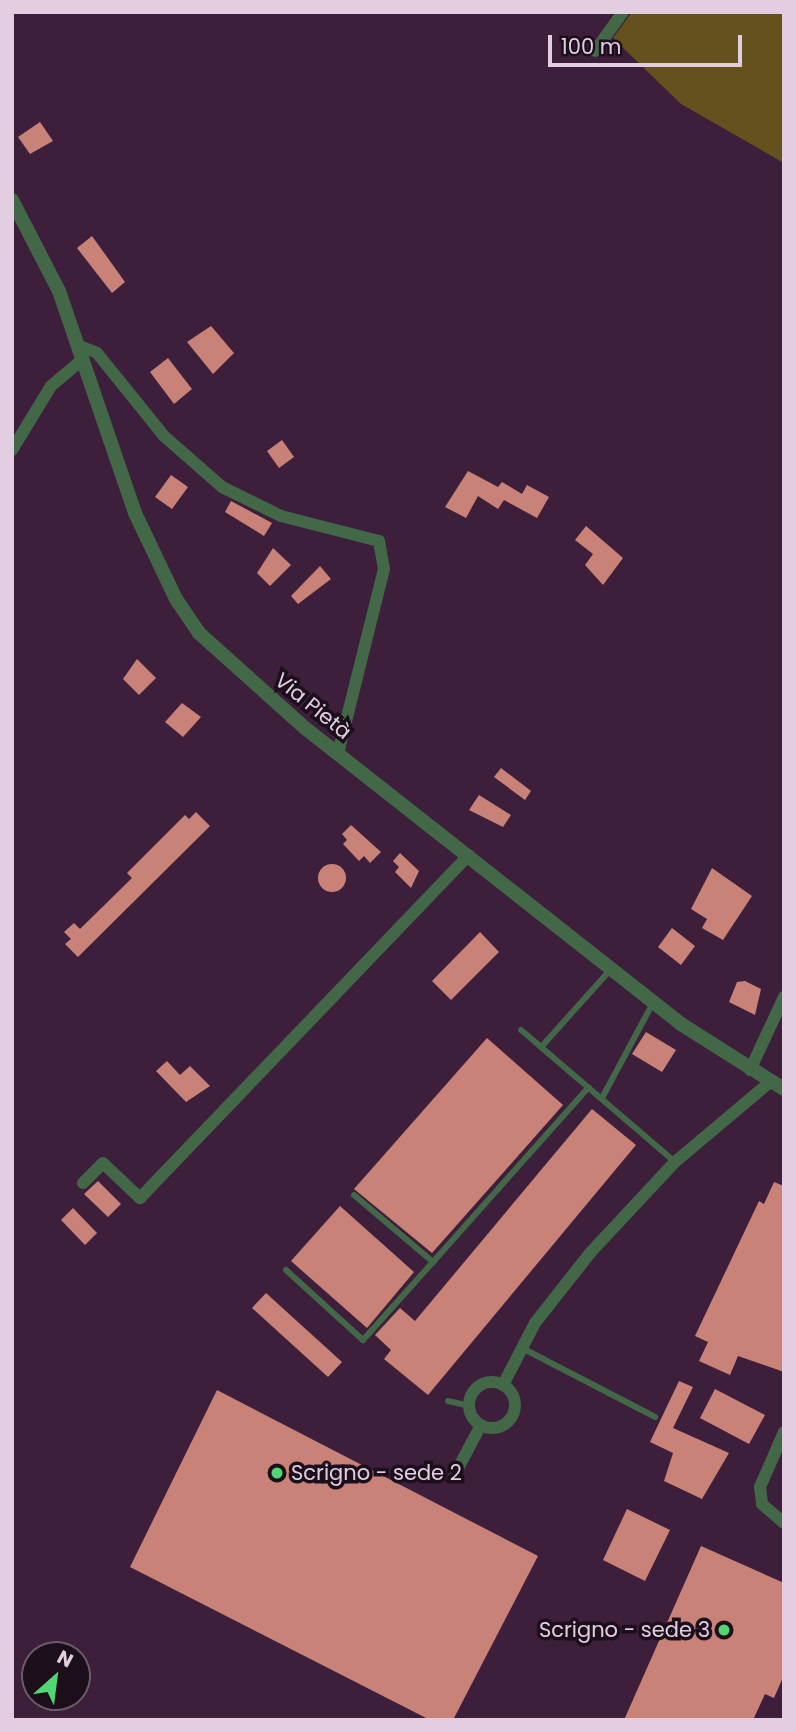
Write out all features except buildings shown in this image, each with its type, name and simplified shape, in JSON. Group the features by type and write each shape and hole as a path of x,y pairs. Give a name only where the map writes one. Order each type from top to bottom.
{"street":[{"path":"595,51 623,12"},
{"name":"Via Pietà","path":"12,200 82,353 135,513 176,599 224,659 338,754 613,966 654,1001 750,1070 777,1085"},
{"path":"12,450 51,386 82,353 97,353 164,436 222,487 281,516 379,541 384,569 338,754"},
{"path":"83,1183 103,1163 140,1198 469,855"},
{"path":"750,1070 784,997"},
{"path":"503,1385 522,1348 557,1292 675,1162 777,1085"},
{"path":"481,1425 470,1406 483,1384 503,1385"},
{"path":"481,1425 502,1426 512,1416 515,1402 503,1385"},
{"path":"456,1472 481,1425"},
{"path":"784,1432 760,1487 762,1504 784,1523"}],"lane":[{"path":"541,1047 613,966"},
{"path":"602,1098 654,1001"},
{"path":"521,1030 675,1162"},
{"path":"286,1270 363,1340 589,1087"},
{"path":"354,1195 433,1262"},
{"path":"522,1348 655,1417"},
{"path":"448,1401 470,1406"}],"shaded area":[{"path":"632,12 784,12 784,163 681,104 613,38"}],"place":[{"name":"Scrigno - sede 2","path":"277,1473"},
{"name":"Scrigno - sede 3","path":"724,1630"}]}
